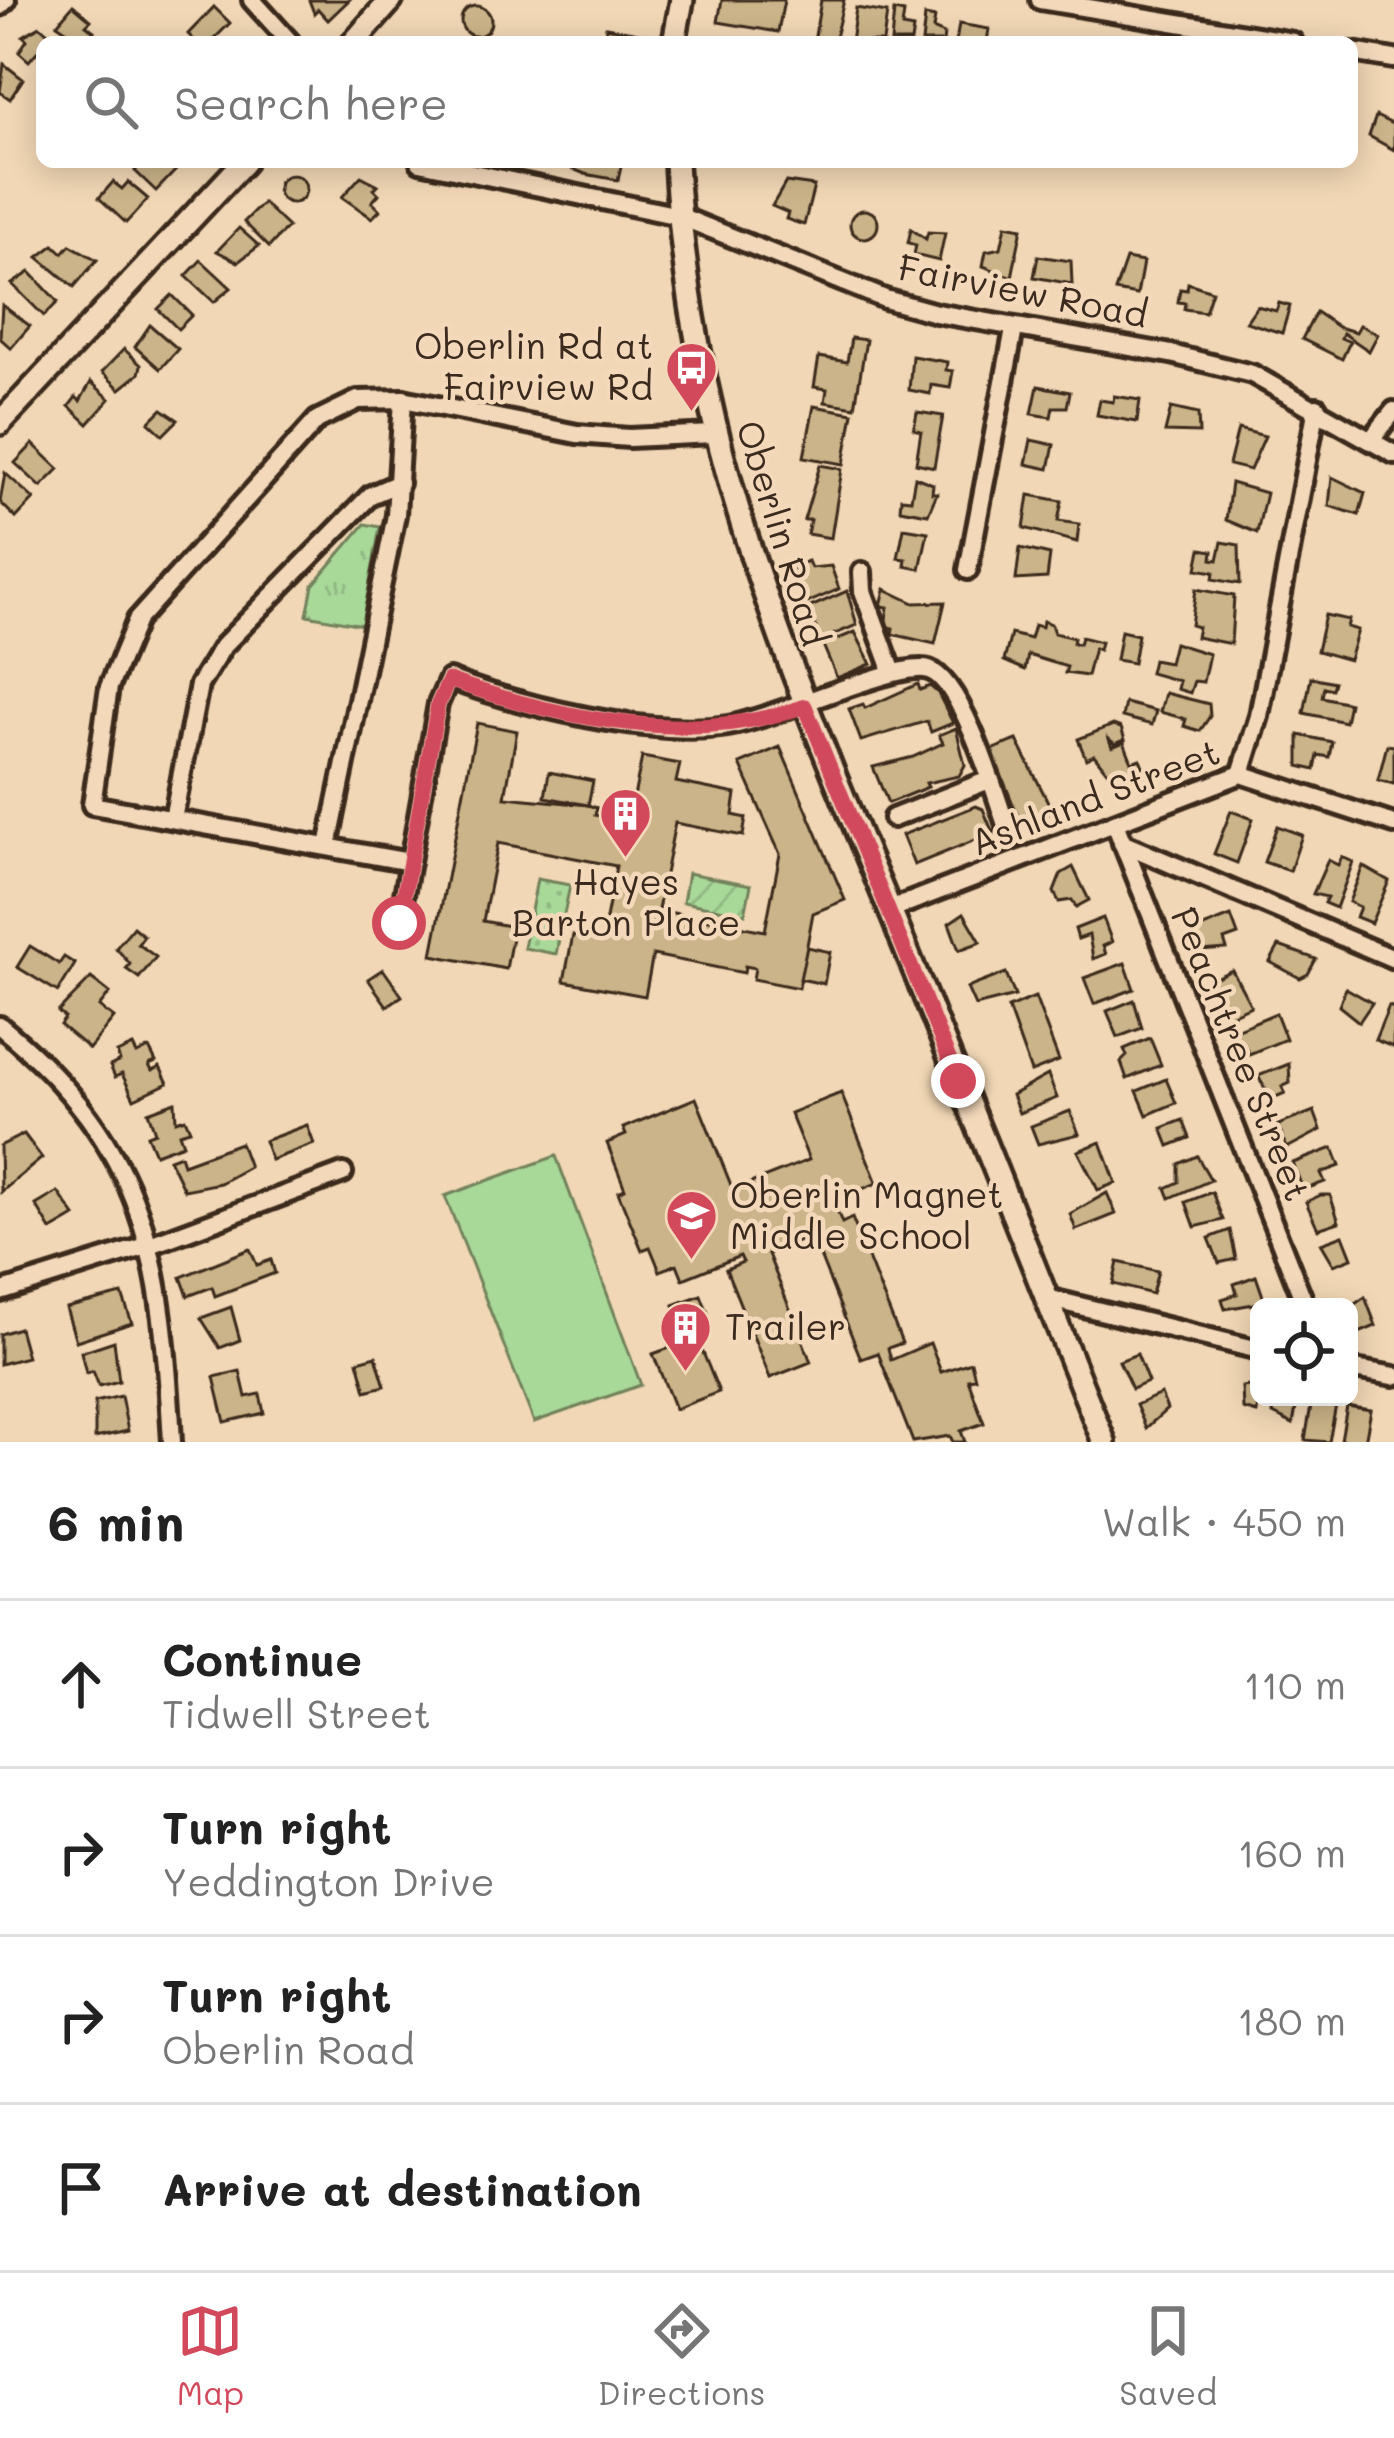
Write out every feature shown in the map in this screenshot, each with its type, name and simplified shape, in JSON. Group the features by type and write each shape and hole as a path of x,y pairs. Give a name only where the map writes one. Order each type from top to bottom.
{"main road":[{"path":"359,36 391,0"},
{"path":"675,36 682,0"},
{"path":"0,423 238,168"},
{"name":"Oberlin Road","path":"676,168 693,330 714,434 759,588 1104,1442"}],"street":[{"path":"252,0 285,36"},
{"path":"1040,0 1258,36"},
{"path":"1358,53 1394,59"},
{"name":"Fairview Road","path":"449,168 679,216 885,298 1014,329 1171,354 1252,374 1394,454"},
{"path":"968,570 1014,329"},
{"path":"328,846 399,483 403,399"},
{"path":"410,862 92,805 109,687 137,620 317,421 358,400 403,399 578,434 629,438 714,434"},
{"path":"1241,774 1258,716 1316,407"},
{"path":"1371,440 1394,411"},
{"path":"173,819 199,685 223,646 371,495 399,483"},
{"path":"862,572 863,591 892,670"},
{"path":"399,923 438,704 449,680 536,706 654,726 729,725 805,706 892,670 929,670 952,686 1011,840"},
{"name":"Ashland Street","path":"890,910 1119,835 1241,774 1394,824"},
{"path":"892,818 989,781"},
{"path":"1119,835 1394,959"},
{"name":"Peachtree Street","path":"1119,835 1302,1298"},
{"path":"0,1026 46,1064 99,1126 118,1160 150,1245 166,1326 172,1442"},
{"path":"0,1292 150,1245 343,1173"},
{"path":"1047,1298 1250,1348"},
{"path":"1358,1370 1394,1376"}],"green space":[{"path":"365,524 380,527 362,625 307,615 313,585"},
{"path":"688,873 751,885 745,914 683,902"},
{"path":"537,879 570,885 556,954 524,948"},
{"path":"556,1156 641,1385 534,1422 445,1196"}],"building":[{"path":"309,0 349,0 328,20 318,9 314,13"},
{"path":"722,0 784,0 778,32 718,22"},
{"path":"821,0 844,0 835,36 815,36"},
{"path":"73,5 91,20 86,25 94,31 89,36 75,36 57,24"},
{"path":"476,6 491,21 476,36 461,21"},
{"path":"214,7 230,23 217,36 188,34"},
{"path":"856,8 887,13 884,36 852,36"},
{"path":"894,11 904,13 902,27 913,29 912,36 892,36"},
{"path":"925,16 935,18 933,29 944,36 923,36"},
{"path":"959,24 989,29 988,36 957,36"},
{"path":"40,26 51,36 36,36 36,53 29,61 19,52 27,40 23,36"},
{"path":"606,27 649,35 649,36 605,36"},
{"path":"4,64 23,79 10,99 0,92"},
{"path":"1376,116 1394,125 1394,150 1369,136"},
{"path":"138,168 176,170 156,191 135,171"},
{"path":"570,168 621,168 618,180"},
{"path":"292,175 302,179 306,189 302,199 292,203 282,199 278,189 282,179"},
{"path":"361,176 378,185 374,189 379,194 372,202 380,210 372,218 342,197"},
{"path":"113,182 122,189 128,182 148,199 126,223 99,198"},
{"path":"786,182 814,186 804,225 786,219 788,213 772,206"},
{"path":"263,203 288,227 269,247 244,222"},
{"path":"864,210 874,214 878,224 874,234 864,238 854,234 850,224 854,214"},
{"path":"1006,225 1022,228 1012,277 983,266 986,251 1001,248"},
{"path":"239,228 259,246 238,262 217,251"},
{"path":"911,229 926,239 928,232 945,233 939,261 914,255 916,245 908,243"},
{"path":"54,245 63,253 70,245 97,260 74,287 38,257"},
{"path":"1038,256 1071,261 1072,284 1034,277"},
{"path":"1126,259 1143,262 1137,295 1115,291"},
{"path":"201,260 231,288 214,302 186,276"},
{"path":"30,272 58,302 44,316 12,284"},
{"path":"1188,283 1212,291 1205,312 1184,309 1185,303 1178,302 1180,289 1187,290"},
{"path":"172,295 192,315 178,329 158,309"},
{"path":"1279,303 1290,306 1282,333 1246,322 1257,306 1276,311"},
{"path":"2,305 30,326 11,348 0,338"},
{"path":"1316,312 1338,327 1356,332 1360,325 1378,334 1369,351 1343,333 1341,338 1350,342 1342,359 1302,339"},
{"path":"150,325 178,349 160,369 135,347"},
{"path":"851,338 866,340 855,407 825,402 827,389 814,387 819,357 847,362"},
{"path":"124,349 141,365 139,374 120,389 102,372"},
{"path":"912,356 947,362 946,370 953,371 950,388 931,385 930,394 909,390"},
{"path":"91,382 110,399 88,424 69,406 76,397 80,401"},
{"path":"1038,386 1070,392 1067,407 1053,407 1051,417 1032,414"},
{"path":"1114,396 1140,400 1137,422 1097,415 1100,400 1113,402"},
{"path":"814,406 853,413 844,464 804,457"},
{"path":"1171,408 1198,414 1199,433 1165,432"},
{"path":"162,409 178,420 163,435 149,422"},
{"path":"917,412 943,416 934,467 916,463 921,431 914,429"},
{"path":"1238,429 1265,436 1250,470 1229,465"},
{"path":"1031,440 1054,445 1049,469 1026,464"},
{"path":"33,444 59,469 41,487 15,463"},
{"path":"820,465 842,469 831,538 807,534 810,520 804,520"},
{"path":"5,473 34,499 16,518 0,502"},
{"path":"915,477 933,484 932,493 937,493 928,514 900,509 901,498 911,499"},
{"path":"1332,477 1365,493 1359,515 1329,506"},
{"path":"1231,483 1266,493 1257,533 1226,520"},
{"path":"1029,495 1062,501 1058,521 1079,524 1077,542 1024,528"},
{"path":"904,528 928,532 920,569 905,566 906,559 898,558"},
{"path":"1222,542 1239,545 1240,584 1213,579 1214,572 1197,569 1201,549 1213,551 1212,559 1218,560"},
{"path":"1020,548 1050,555 1047,578 1016,580"},
{"path":"808,561 811,568 831,566 839,589 807,603 793,567"},
{"path":"885,589 914,603 945,602 935,644 892,634 893,628 885,626 888,607 881,606"},
{"path":"1196,589 1234,596 1231,644 1196,637 1198,627 1191,625"},
{"path":"847,591 857,625 821,640 808,608"},
{"path":"1325,615 1349,620 1347,627 1358,630 1349,660 1317,651"},
{"path":"1043,621 1051,624 1054,633 1074,638 1073,643 1079,644 1081,637 1101,642 1099,650 1094,648 1087,676 1065,673 1067,667 1028,655 1025,670 1004,661 1011,634 1030,639 1034,625 1042,627"},
{"path":"1121,631 1138,635 1133,663 1116,660"},
{"path":"855,632 871,664 837,678 823,645"},
{"path":"1174,643 1209,654 1203,682 1194,681 1190,693 1177,689 1179,681 1150,673 1153,660 1169,663"},
{"path":"1311,677 1334,682 1332,689 1324,687 1322,697 1349,703 1345,722 1304,713"},
{"path":"918,684 920,690 930,686 938,693 953,723 931,732 927,721 861,741 849,709 863,704 865,708"},
{"path":"1165,693 1209,704 1210,716 1200,731 1184,726 1186,719 1160,712"},
{"path":"1125,703 1156,711 1152,725 1122,717"},
{"name":"Hayes Barton Place","path":"477,723 517,731 505,797 588,805 597,808 595,815 629,822 642,757 680,764 676,782 736,794 733,815 746,818 743,836 675,823 658,910 765,931 780,854 740,764 780,747 845,900 813,913 799,988 753,979 755,968 745,966 744,973 653,955 645,996 564,981 573,935 602,940 616,866 498,843 483,921 514,927 506,969 432,955"},
{"path":"1113,725 1121,728 1125,740 1115,744 1109,739 1112,747 1124,742 1132,762 1140,759 1148,778 1121,789 1094,755 1086,759 1078,739"},
{"path":"956,728 965,765 959,776 926,783 928,787 888,803 873,767 943,743 939,735"},
{"path":"1299,735 1332,742 1329,757 1318,755 1315,770 1299,766"},
{"path":"1017,740 1053,812 1022,826 991,750"},
{"path":"1387,745 1394,746 1394,784 1378,780"},
{"path":"549,772 593,781 588,805 545,797"},
{"path":"976,806 983,809 993,833 914,865 902,835"},
{"path":"1231,811 1253,819 1237,863 1214,854"},
{"path":"1277,826 1302,835 1290,871 1264,862"},
{"path":"1342,857 1353,862 1336,908 1324,903 1327,897 1313,894 1328,860 1338,865"},
{"path":"1363,866 1389,881 1371,923 1356,917 1360,907 1349,902"},
{"path":"1073,867 1089,900 1076,907 1072,900 1059,902 1054,892 1061,874"},
{"path":"964,913 981,942 959,950 949,923"},
{"path":"1231,916 1238,935 1224,940 1227,949 1201,951 1193,931"},
{"path":"1103,918 1112,942 1103,946 1106,954 1093,959 1089,935 1078,939 1075,929"},
{"path":"133,927 144,936 138,944 156,957 139,978 126,969 130,964 116,948"},
{"path":"30,946 59,964 64,957 75,964 58,992 17,967"},
{"path":"1279,946 1316,959 1308,974 1300,978 1270,962"},
{"path":"807,947 830,952 824,984 800,979"},
{"path":"1125,963 1134,989 1094,1004 1084,978"},
{"path":"383,969 402,996 387,1006 368,979"},
{"path":"1232,970 1251,1006 1224,1018 1213,979"},
{"path":"1006,973 1015,996 975,1006 967,988"},
{"path":"91,978 110,993 99,1007 114,1018 89,1049 60,1025 65,1018 58,1012"},
{"path":"1346,988 1372,1003 1359,1022 1339,1006"},
{"path":"1035,997 1059,1061 1031,1072 1008,1008"},
{"path":"1134,1000 1142,1028 1118,1037 1107,1011"},
{"path":"1389,1006 1394,1008 1393,1047 1375,1040"},
{"path":"1276,1013 1286,1039 1249,1054 1245,1046 1240,1048 1233,1031"},
{"path":"1150,1038 1161,1065 1127,1079 1121,1062 1127,1056 1124,1049"},
{"path":"133,1046 137,1054 149,1048 156,1062 149,1065 152,1071 160,1067 168,1083 134,1099 122,1074 115,1077 110,1066 120,1061 117,1053"},
{"path":"1289,1064 1290,1083 1282,1087 1285,1093 1271,1099 1258,1076"},
{"path":"1048,1075 1057,1098 1019,1113 1012,1095"},
{"path":"1166,1079 1176,1103 1147,1115 1137,1091"},
{"path":"841,1093 877,1183 833,1201 842,1223 852,1218 902,1343 888,1348 891,1360 930,1343 941,1372 971,1362 975,1378 968,1379 984,1423 961,1431 965,1442 953,1442 950,1436 913,1442 878,1353 861,1359 812,1236 768,1254 811,1362 770,1378 726,1269 743,1262 740,1256 683,1279 677,1264 660,1271 650,1247 642,1250 618,1192 625,1189 607,1143 626,1135 623,1128 696,1098 733,1190 809,1160 790,1113"},
{"path":"175,1102 176,1121 185,1118 190,1130 179,1133 183,1144 155,1154 147,1135 155,1132 148,1112"},
{"path":"1070,1111 1079,1134 1038,1144 1031,1126"},
{"path":"1314,1111 1321,1130 1287,1148 1278,1125"},
{"path":"1183,1120 1190,1138 1169,1146 1162,1128"},
{"path":"307,1125 314,1144 271,1160 264,1141"},
{"path":"24,1134 42,1158 1,1192 0,1146"},
{"path":"1101,1142 1116,1183 1098,1190 1078,1151"},
{"path":"240,1143 249,1167 220,1183 184,1190 169,1159 180,1155 183,1164"},
{"path":"1333,1148 1340,1166 1321,1173 1325,1182 1303,1190 1293,1163"},
{"path":"1197,1156 1211,1180 1170,1198 1166,1188 1179,1182 1179,1164"},
{"path":"58,1192 75,1216 51,1230 36,1205"},
{"path":"1212,1192 1223,1220 1195,1227 1186,1202"},
{"path":"1107,1193 1116,1214 1076,1230 1070,1214"},
{"path":"1330,1195 1339,1222 1318,1229 1306,1202"},
{"path":"1230,1230 1236,1259 1219,1263 1209,1238"},
{"path":"1343,1235 1352,1258 1334,1265 1321,1243"},
{"path":"250,1249 257,1265 271,1260 275,1273 215,1296 212,1287 188,1296 181,1277"},
{"path":"1118,1262 1158,1271 1152,1294 1113,1284"},
{"path":"1256,1276 1264,1298 1250,1298 1250,1305 1225,1309 1222,1299 1237,1294 1234,1284"},
{"path":"122,1294 132,1323 76,1341 66,1308"},
{"path":"701,1295 708,1313 681,1323 674,1305"},
{"path":"1365,1297 1376,1326 1359,1333 1358,1331 1358,1302"},
{"path":"231,1307 240,1340 220,1348 201,1318"},
{"path":"19,1328 27,1357 0,1364 0,1334"},
{"name":"Trailer","path":"697,1338 719,1392 675,1409 653,1354"},
{"path":"114,1341 119,1381 99,1386 93,1371 86,1373 81,1352"},
{"path":"1137,1354 1148,1382 1132,1389 1119,1361"},
{"path":"376,1356 385,1386 366,1391 358,1361"},
{"path":"240,1371 246,1397 260,1394 264,1413 225,1422 214,1377"},
{"path":"1250,1386 1250,1406 1258,1406 1257,1413 1243,1409 1242,1387"},
{"path":"1161,1394 1167,1409 1146,1428 1136,1405"},
{"path":"121,1396 128,1431 95,1438 95,1402"},
{"path":"1274,1406 1296,1406 1293,1424 1273,1414"},
{"path":"1311,1406 1336,1406 1329,1442 1305,1440"},
{"path":"1347,1406 1371,1410 1365,1442 1341,1440"}],"place":[{"name":"Oberlin Rd at Fairview Rd","path":"692,413"},
{"name":"Hayes Barton Place","path":"626,860"},
{"name":"Oberlin Magnet Middle School","path":"691,1262"},
{"name":"Trailer","path":"686,1373"}],"route":[{"path":"399,923 438,704 449,680 536,706 654,726 729,725 805,706 958,1081"}]}
